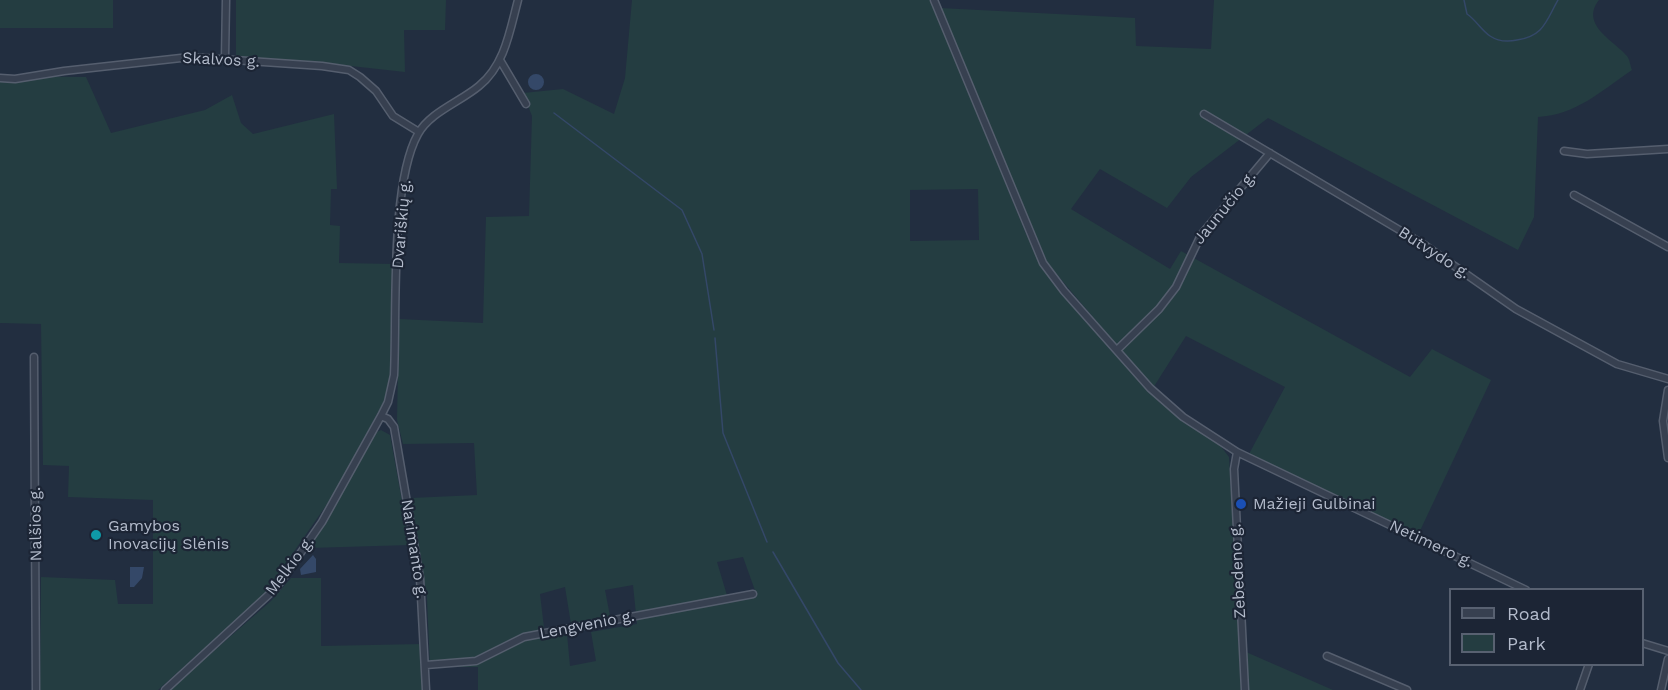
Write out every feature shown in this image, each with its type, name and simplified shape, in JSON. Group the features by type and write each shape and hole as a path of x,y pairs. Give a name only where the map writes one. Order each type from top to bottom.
{"street":[{"path":"225,59 226,0"},
{"name":"Dvariškių g.","path":"381,416 393,383 401,200 409,162 419,132 439,113 479,86 500,60 518,0"},
{"name":"Netimero g.","path":"934,0 1043,262 1064,291 1165,403 1237,452 1522,588"},
{"name":"Skalvos g.","path":"0,78 15,79 159,59 190,57 322,66 349,70 376,91 393,116 419,132"},
{"path":"500,60 526,104"},
{"name":"Butvydo g.","path":"1204,114 1423,244 1516,309 1617,364 1668,380"},
{"path":"1564,151 1587,154 1668,149"},
{"name":"Jaunučio g.","path":"1117,350 1159,309 1176,287 1201,235 1231,196 1270,153"},
{"path":"1574,195 1668,247"},
{"name":"Nalšios g.","path":"34,357 36,690"},
{"path":"1668,390 1663,421 1668,458"},
{"name":"Narimanto g.","path":"381,416 392,422 394,427 420,578 426,690"},
{"name":"Melkio g.","path":"165,690 277,587 322,522 381,416"},
{"name":"Zebedeno g.","path":"1237,452 1234,469 1245,690"},
{"name":"Lengvenio g.","path":"426,665 476,661 524,637 753,594"},
{"path":"1644,645 1668,651"},
{"path":"1327,656 1407,690"},
{"path":"1661,690 1668,659"},
{"path":"1580,690 1588,666"}],"green space":[{"path":"0,0 113,0 113,28 0,28"},
{"path":"236,0 446,0 445,30 404,30 405,72 324,63 236,59"},
{"path":"632,0 931,0 1026,234 1055,285 1160,403 1219,444 1229,457 1243,690 478,690 478,667 430,667 427,598 411,498 477,495 474,443 403,444 397,420 399,319 483,323 486,217 529,216 532,116 523,93 563,89 614,114 625,78","holes":["978,189 979,240 910,241 910,190","743,557 757,596 729,602 717,562","633,585 637,624 591,632 596,661 570,666 567,634 545,636 540,594 565,587 571,624 610,616 605,590"]},
{"path":"1214,0 1599,0 1593,17 1596,25 1629,59 1632,70 1599,94 1564,112 1538,117 1534,217 1518,250 1268,118 1191,177 1167,208 1100,169 1071,209 1170,269 1181,251 1410,377 1432,349 1491,380 1418,535 1249,454 1285,387 1186,336 1153,388 1048,264 940,8 1135,18 1136,46 1211,49"},
{"path":"0,76 86,77 111,133 205,110 232,95 241,123 253,134 334,114 337,189 331,189 330,225 340,226 339,263 394,264 390,380 386,398 332,497 263,596 158,690 40,690 41,577 115,580 118,604 153,604 153,500 68,497 69,466 43,465 41,324 0,323"},
{"path":"381,430 390,435 410,545 310,548 375,433"},
{"path":"291,578 321,578 321,646 422,644 422,690 169,690 271,601"},
{"path":"1246,652 1333,690 1248,690"}],"water":[{"path":"536,74 544,82 536,90 528,82"},
{"path":"313,555 316,559 316,572 301,575 300,569"},
{"path":"130,567 144,567 142,578 134,587 130,587"}],"waterway":[{"path":"1464,0 1467,14 1484,31 1493,38 1507,41 1526,38 1539,31 1558,0"},
{"path":"554,113 682,210 702,254 714,330"},
{"path":"715,338 723,433 767,542"},
{"path":"773,552 838,663 861,690"}],"place":[{"name":"Mažieji Gulbinai","path":"1241,504"},
{"name":"Gamybos Inovacijų Slėnis","path":"96,535"}]}
